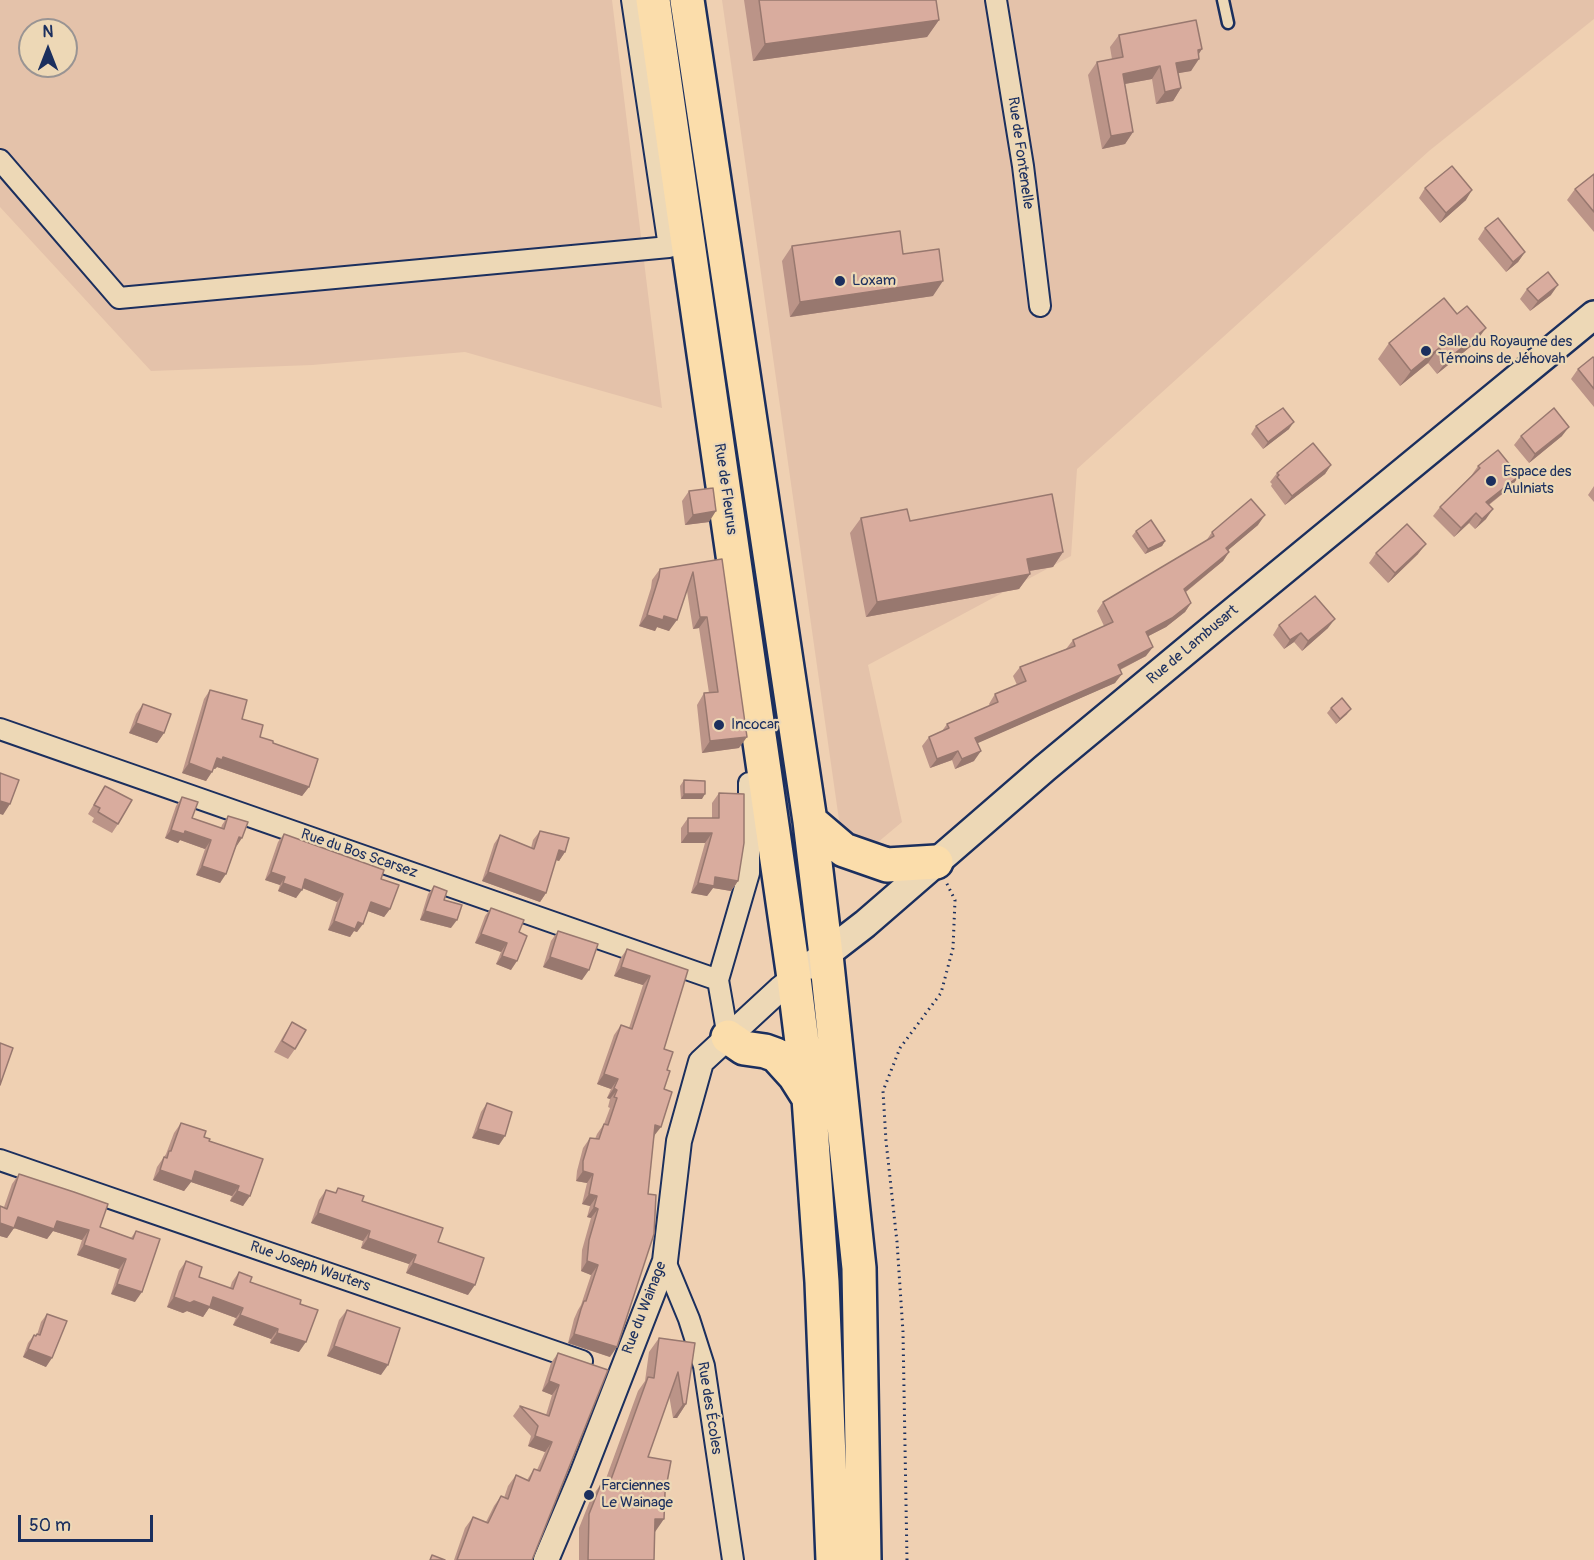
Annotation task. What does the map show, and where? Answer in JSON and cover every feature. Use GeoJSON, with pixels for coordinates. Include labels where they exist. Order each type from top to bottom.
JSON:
{"type":"FeatureCollection","features":[{"type":"Feature","properties":{"kind":"highway","name":"Rue de Fleurus"},"geometry":{"type":"LineString","coordinates":[[653,0],[794,978],[808,1098],[822,1282],[833,1560]]}},
{"type":"Feature","properties":{"kind":"highway"},"geometry":{"type":"LineString","coordinates":[[687,0],[810,821],[826,955],[859,1268],[864,1560]]}},
{"type":"Feature","properties":{"kind":"highway"},"geometry":{"type":"LineString","coordinates":[[669,247],[677,308],[691,355],[709,379]]}},
{"type":"Feature","properties":{"kind":"highway"},"geometry":{"type":"LineString","coordinates":[[810,821],[844,850],[887,865],[936,862]]}},
{"type":"Feature","properties":{"kind":"highway"},"geometry":{"type":"LineString","coordinates":[[728,1037],[744,1048],[765,1051],[776,1056],[795,1076],[808,1098]]}},
{"type":"Feature","properties":{"kind":"main road","name":"Rue de Lambusart"},"geometry":{"type":"LineString","coordinates":[[794,978],[865,924],[1204,636],[1594,315]]}},
{"type":"Feature","properties":{"kind":"street"},"geometry":{"type":"LineString","coordinates":[[0,160],[118,298],[669,247],[632,0]]}},
{"type":"Feature","properties":{"kind":"street","name":"Rue de Fontenelle"},"geometry":{"type":"LineString","coordinates":[[996,0],[1023,166],[1040,306]]}},
{"type":"Feature","properties":{"kind":"street","name":"Rue du Bos Scarsez"},"geometry":{"type":"LineString","coordinates":[[0,729],[718,980]]}},
{"type":"Feature","properties":{"kind":"street"},"geometry":{"type":"LineString","coordinates":[[728,1037],[718,980],[749,873],[749,783]]}},
{"type":"Feature","properties":{"kind":"street","name":"Rue du Wainage"},"geometry":{"type":"LineString","coordinates":[[546,1560],[581,1477],[665,1261],[679,1141],[701,1062],[794,978]]}},
{"type":"Feature","properties":{"kind":"street","name":"Rue Joseph Wauters"},"geometry":{"type":"LineString","coordinates":[[0,1160],[620,1374]]}},
{"type":"Feature","properties":{"kind":"street","name":"Rue des Écoles"},"geometry":{"type":"LineString","coordinates":[[665,1261],[689,1318],[704,1366],[733,1560]]}},
{"type":"Feature","properties":{"kind":"lane"},"geometry":{"type":"LineString","coordinates":[[1223,0],[1228,23]]}},
{"type":"Feature","properties":{"kind":"path"},"geometry":{"type":"LineString","coordinates":[[907,1560],[903,1332],[897,1242],[886,1141],[884,1091],[900,1048],[941,993],[953,948],[955,900],[936,862]]}},
{"type":"Feature","properties":{"kind":"shaded area"},"geometry":{"type":"Polygon","coordinates":[[[0,0],[612,0],[662,408],[465,352],[312,365],[151,371],[0,207],[0,0]]]}},
{"type":"Feature","properties":{"kind":"shaded area"},"geometry":{"type":"Polygon","coordinates":[[[722,0],[1594,0],[1594,19],[1429,151],[1077,469],[1071,556],[868,665],[902,822],[846,869],[722,0]]]}},
{"type":"Feature","properties":{"kind":"building"},"geometry":{"type":"Polygon","coordinates":[[[759,0],[936,0],[939,20],[765,44],[759,0]]]}},
{"type":"Feature","properties":{"kind":"building"},"geometry":{"type":"Polygon","coordinates":[[[1196,20],[1202,49],[1198,50],[1199,59],[1176,63],[1181,88],[1165,92],[1160,66],[1123,74],[1133,132],[1111,136],[1097,62],[1123,57],[1119,35],[1196,20]]]}},
{"type":"Feature","properties":{"kind":"building"},"geometry":{"type":"Polygon","coordinates":[[[1452,166],[1472,190],[1446,213],[1425,188],[1452,166]]]}},
{"type":"Feature","properties":{"kind":"building"},"geometry":{"type":"Polygon","coordinates":[[[1594,174],[1594,212],[1575,189],[1594,174]]]}},
{"type":"Feature","properties":{"kind":"building"},"geometry":{"type":"Polygon","coordinates":[[[1498,218],[1525,252],[1513,262],[1485,228],[1498,218]]]}},
{"type":"Feature","properties":{"kind":"building"},"geometry":{"type":"Polygon","coordinates":[[[900,231],[903,254],[939,249],[943,281],[800,302],[792,246],[900,231]]]}},
{"type":"Feature","properties":{"kind":"building"},"geometry":{"type":"Polygon","coordinates":[[[1548,272],[1558,285],[1538,301],[1527,289],[1548,272]]]}},
{"type":"Feature","properties":{"kind":"building","name":"Salle du Royaume des Témoins de Jéhovah"},"geometry":{"type":"Polygon","coordinates":[[[1444,298],[1457,314],[1467,306],[1486,328],[1448,359],[1439,348],[1411,371],[1389,343],[1444,298]]]}},
{"type":"Feature","properties":{"kind":"building"},"geometry":{"type":"Polygon","coordinates":[[[1594,358],[1594,389],[1578,369],[1594,358]]]}},
{"type":"Feature","properties":{"kind":"building"},"geometry":{"type":"Polygon","coordinates":[[[1283,408],[1294,422],[1268,442],[1256,426],[1283,408]]]}},
{"type":"Feature","properties":{"kind":"building"},"geometry":{"type":"Polygon","coordinates":[[[1554,408],[1569,427],[1535,454],[1521,436],[1554,408]]]}},
{"type":"Feature","properties":{"kind":"building"},"geometry":{"type":"Polygon","coordinates":[[[1313,443],[1331,465],[1292,496],[1277,477],[1279,475],[1277,473],[1313,443]]]}},
{"type":"Feature","properties":{"kind":"building"},"geometry":{"type":"Polygon","coordinates":[[[1498,450],[1519,476],[1486,502],[1493,509],[1482,519],[1476,513],[1461,528],[1440,507],[1480,468],[1478,466],[1498,450]]]}},
{"type":"Feature","properties":{"kind":"building"},"geometry":{"type":"Polygon","coordinates":[[[713,488],[716,511],[693,515],[689,491],[713,488]]]}},
{"type":"Feature","properties":{"kind":"building"},"geometry":{"type":"Polygon","coordinates":[[[1052,494],[1063,552],[1027,559],[1030,574],[877,602],[861,518],[907,509],[910,521],[1052,494]]]}},
{"type":"Feature","properties":{"kind":"building"},"geometry":{"type":"Polygon","coordinates":[[[1251,499],[1265,515],[1226,548],[1229,552],[1184,589],[1191,603],[1172,618],[1146,632],[1153,647],[1118,665],[1122,674],[975,738],[981,751],[962,759],[958,751],[937,759],[929,737],[949,728],[947,724],[998,702],[995,694],[1026,681],[1020,667],[1075,646],[1073,640],[1113,622],[1103,602],[1214,536],[1212,532],[1251,499]]]}},
{"type":"Feature","properties":{"kind":"building"},"geometry":{"type":"Polygon","coordinates":[[[1151,520],[1165,541],[1148,549],[1136,531],[1151,520]]]}},
{"type":"Feature","properties":{"kind":"building"},"geometry":{"type":"Polygon","coordinates":[[[1407,524],[1426,544],[1395,573],[1376,553],[1407,524]]]}},
{"type":"Feature","properties":{"kind":"building"},"geometry":{"type":"Polygon","coordinates":[[[722,559],[747,737],[710,741],[704,693],[718,692],[707,617],[700,617],[693,572],[677,620],[664,616],[663,620],[647,615],[660,569],[722,559]]]}},
{"type":"Feature","properties":{"kind":"building"},"geometry":{"type":"Polygon","coordinates":[[[1315,596],[1335,619],[1308,641],[1301,633],[1290,640],[1279,625],[1315,596]]]}},
{"type":"Feature","properties":{"kind":"building"},"geometry":{"type":"Polygon","coordinates":[[[210,690],[247,700],[242,719],[263,725],[260,737],[318,759],[309,787],[223,757],[222,760],[217,758],[212,772],[189,763],[210,690]]]}},
{"type":"Feature","properties":{"kind":"building"},"geometry":{"type":"Polygon","coordinates":[[[1342,698],[1351,709],[1340,719],[1331,708],[1342,698]]]}},
{"type":"Feature","properties":{"kind":"building"},"geometry":{"type":"Polygon","coordinates":[[[143,704],[171,714],[164,733],[136,723],[143,704]]]}},
{"type":"Feature","properties":{"kind":"building"},"geometry":{"type":"Polygon","coordinates":[[[0,773],[19,780],[10,804],[0,801],[0,773]]]}},
{"type":"Feature","properties":{"kind":"building"},"geometry":{"type":"Polygon","coordinates":[[[684,780],[705,781],[705,794],[684,794],[684,780]]]}},
{"type":"Feature","properties":{"kind":"building"},"geometry":{"type":"Polygon","coordinates":[[[105,786],[132,800],[118,824],[98,812],[100,808],[94,805],[105,786]]]}},
{"type":"Feature","properties":{"kind":"building"},"geometry":{"type":"Polygon","coordinates":[[[719,793],[744,794],[744,843],[738,881],[715,877],[714,886],[698,883],[712,833],[688,833],[688,818],[719,818],[719,793]]]}},
{"type":"Feature","properties":{"kind":"building"},"geometry":{"type":"Polygon","coordinates":[[[182,797],[198,802],[192,818],[224,829],[228,816],[248,822],[242,838],[239,837],[226,874],[202,866],[211,840],[185,831],[184,834],[171,830],[182,797]]]}},
{"type":"Feature","properties":{"kind":"building"},"geometry":{"type":"Polygon","coordinates":[[[540,831],[569,838],[565,852],[559,850],[546,893],[488,872],[500,835],[534,849],[540,831]]]}},
{"type":"Feature","properties":{"kind":"building"},"geometry":{"type":"Polygon","coordinates":[[[284,834],[384,870],[381,879],[399,885],[390,909],[371,902],[363,924],[358,922],[355,929],[334,921],[343,894],[305,879],[302,890],[283,883],[285,877],[271,872],[284,834]]]}},
{"type":"Feature","properties":{"kind":"building"},"geometry":{"type":"Polygon","coordinates":[[[434,886],[447,891],[444,900],[462,905],[457,920],[425,911],[434,886]]]}},
{"type":"Feature","properties":{"kind":"building"},"geometry":{"type":"Polygon","coordinates":[[[491,908],[524,920],[519,932],[527,936],[517,961],[502,956],[507,943],[481,934],[491,908]]]}},
{"type":"Feature","properties":{"kind":"building"},"geometry":{"type":"Polygon","coordinates":[[[558,931],[598,944],[589,970],[550,957],[558,931]]]}},
{"type":"Feature","properties":{"kind":"building"},"geometry":{"type":"Polygon","coordinates":[[[627,949],[688,970],[664,1049],[673,1052],[664,1089],[672,1092],[661,1127],[655,1125],[648,1194],[656,1195],[654,1234],[617,1347],[574,1334],[598,1265],[587,1261],[589,1240],[598,1209],[594,1207],[597,1196],[589,1194],[593,1174],[583,1171],[583,1161],[590,1138],[599,1139],[604,1124],[608,1125],[617,1098],[614,1097],[617,1090],[614,1088],[618,1079],[604,1074],[621,1025],[632,1029],[650,976],[621,967],[627,949]]]}},
{"type":"Feature","properties":{"kind":"building"},"geometry":{"type":"Polygon","coordinates":[[[292,1022],[306,1030],[295,1049],[282,1041],[292,1022]]]}},
{"type":"Feature","properties":{"kind":"building"},"geometry":{"type":"Polygon","coordinates":[[[0,1043],[13,1048],[0,1085],[0,1043]]]}},
{"type":"Feature","properties":{"kind":"building"},"geometry":{"type":"Polygon","coordinates":[[[487,1103],[512,1112],[505,1136],[478,1129],[487,1103]]]}},
{"type":"Feature","properties":{"kind":"building"},"geometry":{"type":"Polygon","coordinates":[[[181,1123],[206,1131],[204,1137],[210,1139],[209,1141],[263,1159],[250,1196],[237,1191],[239,1186],[195,1171],[192,1181],[160,1170],[164,1157],[167,1158],[171,1151],[181,1123]]]}},
{"type":"Feature","properties":{"kind":"building"},"geometry":{"type":"Polygon","coordinates":[[[19,1174],[108,1204],[100,1227],[133,1239],[136,1231],[160,1239],[142,1292],[117,1284],[126,1259],[84,1245],[89,1230],[57,1221],[54,1229],[18,1217],[14,1228],[0,1223],[0,1206],[7,1209],[19,1174]]]}},
{"type":"Feature","properties":{"kind":"building"},"geometry":{"type":"Polygon","coordinates":[[[338,1188],[364,1196],[362,1201],[443,1228],[438,1242],[484,1258],[475,1285],[413,1263],[416,1255],[368,1238],[370,1231],[318,1213],[326,1190],[336,1193],[338,1188]]]}},
{"type":"Feature","properties":{"kind":"building"},"geometry":{"type":"Polygon","coordinates":[[[186,1261],[202,1267],[199,1277],[233,1289],[239,1272],[252,1277],[250,1282],[301,1300],[300,1304],[318,1310],[306,1342],[277,1333],[278,1329],[240,1315],[243,1308],[213,1297],[210,1307],[174,1297],[186,1261]]]}},
{"type":"Feature","properties":{"kind":"building"},"geometry":{"type":"Polygon","coordinates":[[[347,1310],[400,1328],[388,1365],[334,1346],[347,1310]]]}},
{"type":"Feature","properties":{"kind":"building"},"geometry":{"type":"Polygon","coordinates":[[[47,1314],[67,1321],[52,1358],[28,1349],[34,1335],[40,1335],[47,1314]]]}},
{"type":"Feature","properties":{"kind":"building"},"geometry":{"type":"Polygon","coordinates":[[[659,1338],[695,1343],[686,1404],[683,1404],[678,1372],[648,1457],[671,1461],[665,1493],[664,1519],[655,1519],[654,1560],[588,1560],[589,1514],[601,1484],[609,1485],[648,1377],[654,1378],[659,1338]]]}},
{"type":"Feature","properties":{"kind":"building"},"geometry":{"type":"Polygon","coordinates":[[[558,1353],[608,1370],[532,1560],[457,1560],[473,1517],[488,1523],[501,1496],[508,1499],[516,1475],[529,1481],[534,1469],[540,1471],[552,1442],[535,1436],[538,1426],[520,1406],[549,1416],[559,1385],[549,1381],[558,1353]]]}},
{"type":"Feature","properties":{"kind":"building"},"geometry":{"type":"Polygon","coordinates":[[[432,1555],[445,1560],[430,1560],[432,1555]]]}},
{"type":"Feature","properties":{"kind":"place","name":"Loxam"},"geometry":{"type":"Point","coordinates":[840,281]}},
{"type":"Feature","properties":{"kind":"place","name":"Salle du Royaume des Témoins de Jéhovah"},"geometry":{"type":"Point","coordinates":[1426,351]}},
{"type":"Feature","properties":{"kind":"place","name":"Espace des Aulniats"},"geometry":{"type":"Point","coordinates":[1491,481]}},
{"type":"Feature","properties":{"kind":"place","name":"Incocar"},"geometry":{"type":"Point","coordinates":[719,725]}},
{"type":"Feature","properties":{"kind":"place","name":"Farciennes Le Wainage"},"geometry":{"type":"Point","coordinates":[589,1495]}}]}
